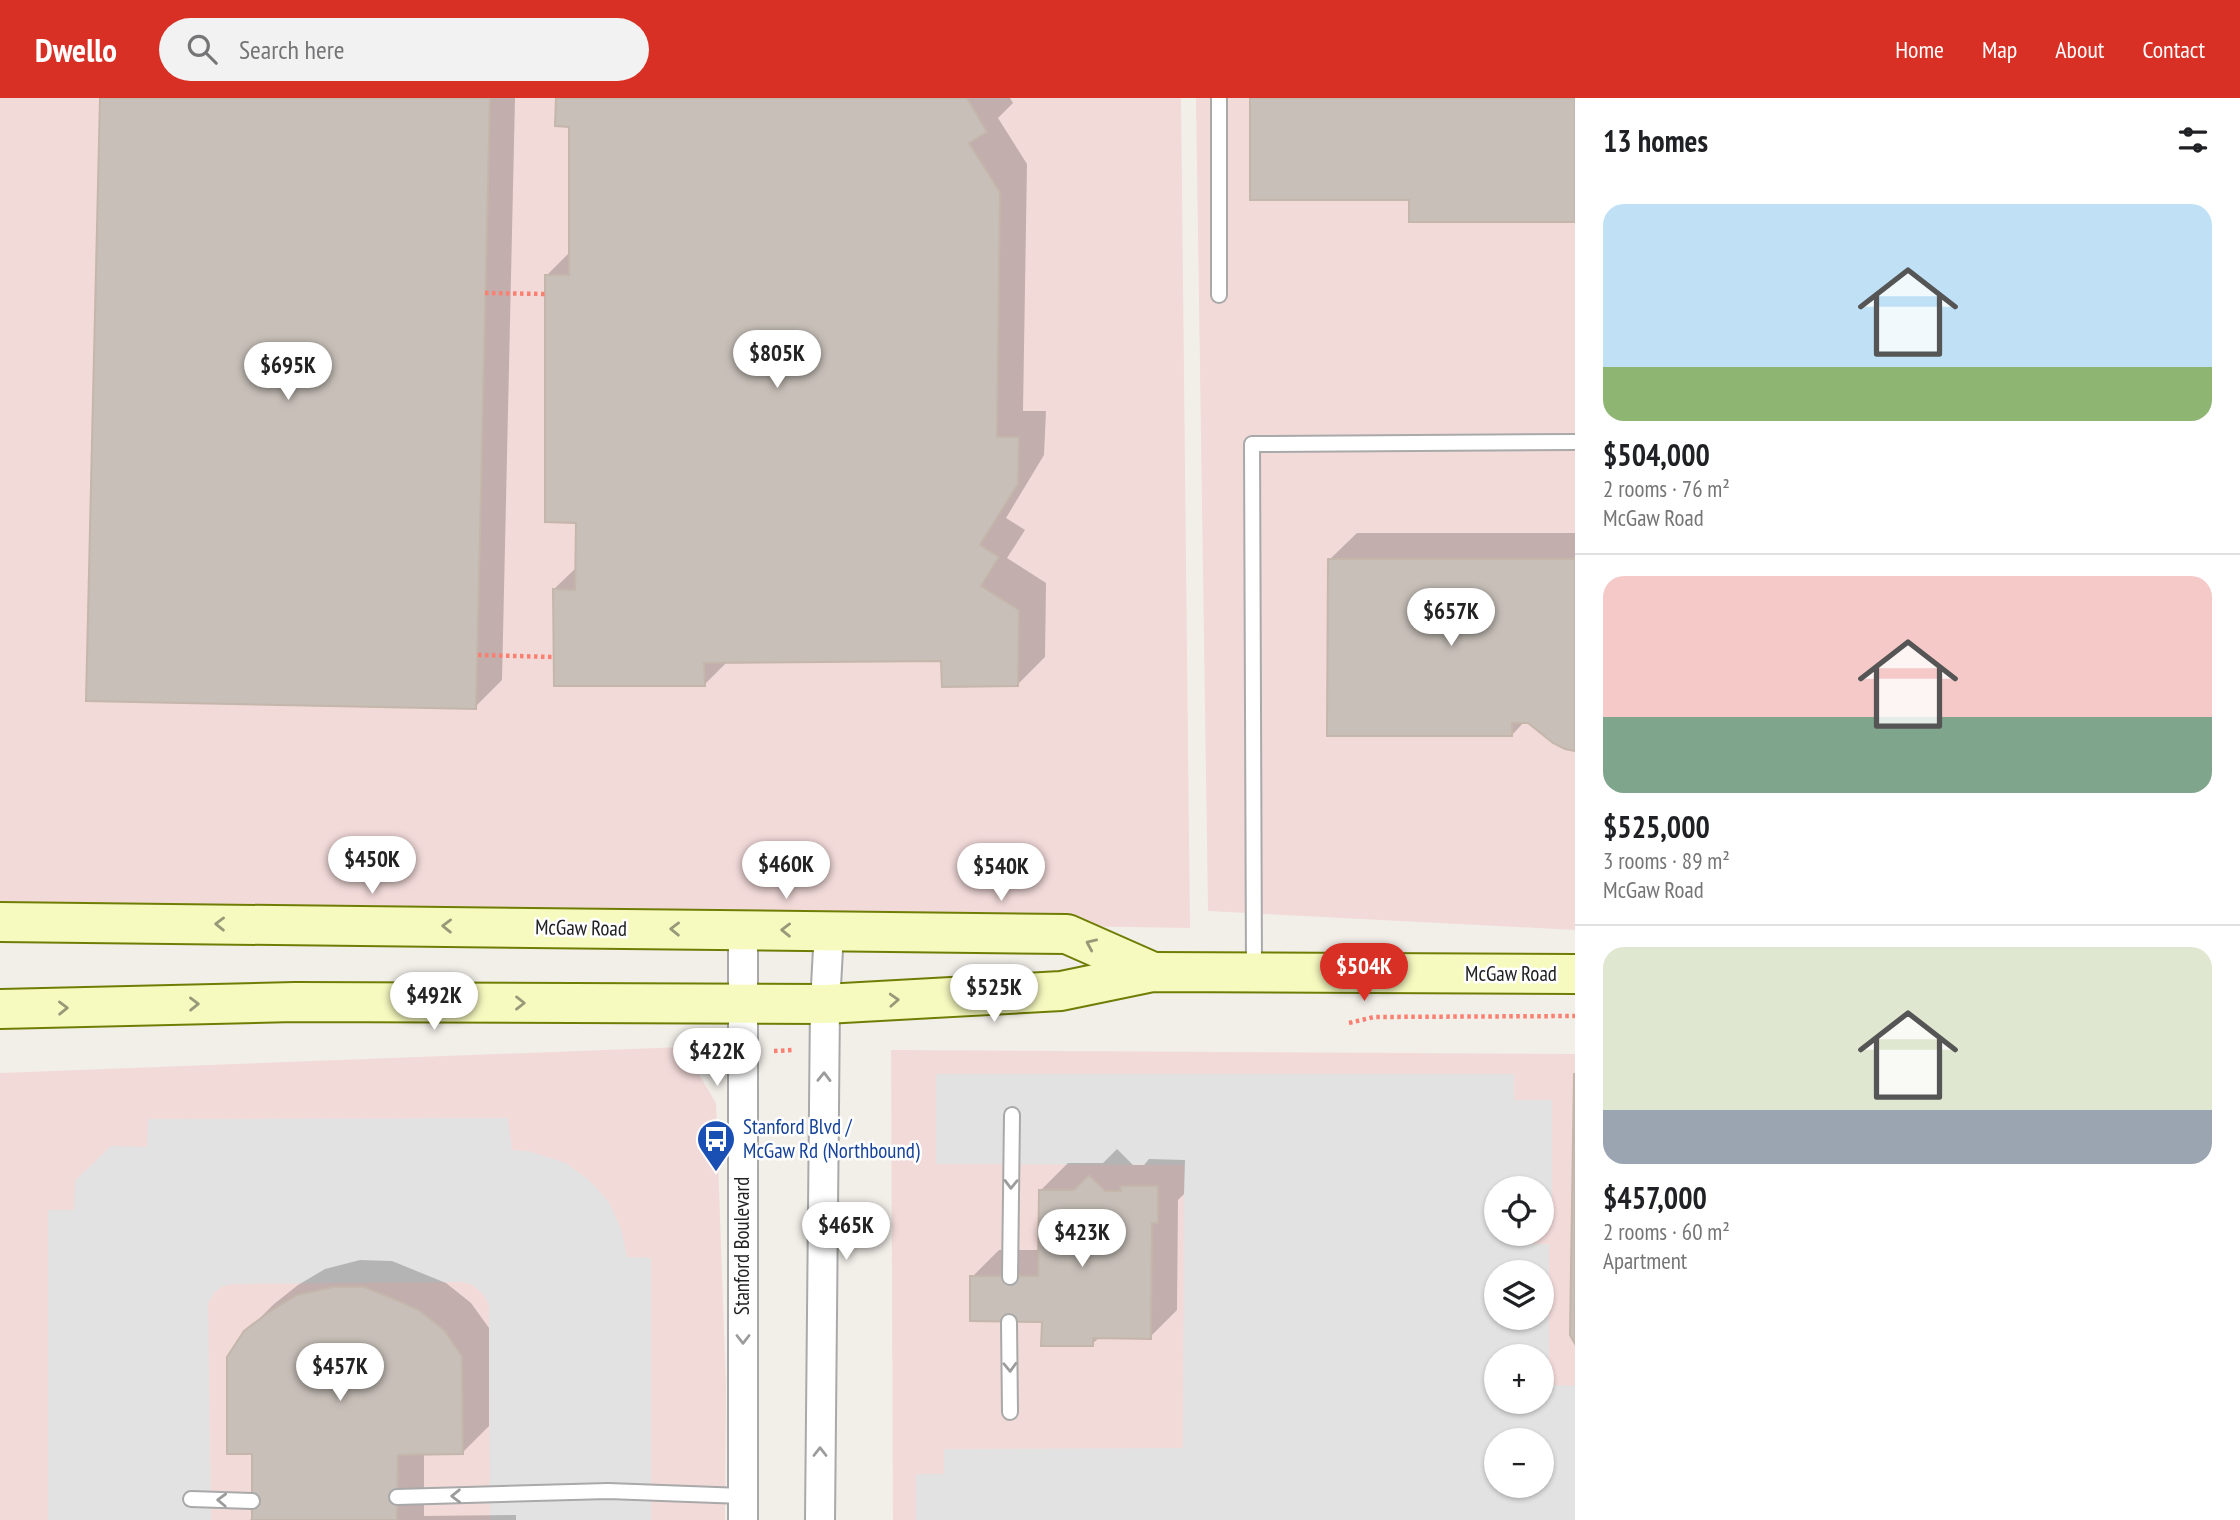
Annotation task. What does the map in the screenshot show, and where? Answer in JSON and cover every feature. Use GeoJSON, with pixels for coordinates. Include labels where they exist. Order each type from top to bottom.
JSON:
{"type":"FeatureCollection","features":[{"type":"Feature","properties":{"kind":"street","name":"McGaw Road"},"geometry":{"type":"LineString","coordinates":[[0,922],[1067,934],[1153,972]]}},
{"type":"Feature","properties":{"kind":"street","name":"Stanford Boulevard"},"geometry":{"type":"LineString","coordinates":[[743,930],[743,1508]]}},
{"type":"Feature","properties":{"kind":"street"},"geometry":{"type":"LineString","coordinates":[[820,1520],[825,1004],[829,931]]}},
{"type":"Feature","properties":{"kind":"street","name":"McGaw Road"},"geometry":{"type":"LineString","coordinates":[[0,1009],[295,1002],[825,1004],[1061,991],[1153,972],[1575,974]]}},
{"type":"Feature","properties":{"kind":"lane"},"geometry":{"type":"LineString","coordinates":[[1219,295],[1220,98]]}},
{"type":"Feature","properties":{"kind":"lane"},"geometry":{"type":"LineString","coordinates":[[1254,973],[1252,444],[1575,442]]}},
{"type":"Feature","properties":{"kind":"lane"},"geometry":{"type":"LineString","coordinates":[[1010,1277],[1012,1115]]}},
{"type":"Feature","properties":{"kind":"lane"},"geometry":{"type":"LineString","coordinates":[[1009,1322],[1010,1412]]}},
{"type":"Feature","properties":{"kind":"lane"},"geometry":{"type":"LineString","coordinates":[[397,1497],[608,1491],[743,1508]]}},
{"type":"Feature","properties":{"kind":"lane"},"geometry":{"type":"LineString","coordinates":[[191,1499],[252,1501]]}},
{"type":"Feature","properties":{"kind":"path"},"geometry":{"type":"LineString","coordinates":[[485,293],[545,294]]}},
{"type":"Feature","properties":{"kind":"path"},"geometry":{"type":"LineString","coordinates":[[478,655],[553,657]]}},
{"type":"Feature","properties":{"kind":"path"},"geometry":{"type":"LineString","coordinates":[[1349,1023],[1374,1017],[1575,1016]]}},
{"type":"Feature","properties":{"kind":"path"},"geometry":{"type":"LineString","coordinates":[[769,1051],[798,1050]]}},
{"type":"Feature","properties":{"kind":"shaded area"},"geometry":{"type":"Polygon","coordinates":[[[0,98],[1181,98],[1190,928],[0,909],[0,98]]]}},
{"type":"Feature","properties":{"kind":"shaded area"},"geometry":{"type":"Polygon","coordinates":[[[1196,98],[1575,98],[1575,930],[1208,911],[1196,98]]]}},
{"type":"Feature","properties":{"kind":"shaded area"},"geometry":{"type":"Polygon","coordinates":[[[683,1047],[716,1103],[726,1386],[725,1520],[0,1520],[0,1073],[683,1047]]]}},
{"type":"Feature","properties":{"kind":"shaded area"},"geometry":{"type":"Polygon","coordinates":[[[891,1050],[1575,1054],[1575,1520],[893,1520],[891,1050]]]}},
{"type":"Feature","properties":{"kind":"shaded area"},"geometry":{"type":"Polygon","coordinates":[[[936,1074],[1514,1074],[1514,1100],[1552,1100],[1552,1176],[1484,1176],[1484,1246],[1549,1246],[1549,1260],[1484,1260],[1484,1330],[1549,1330],[1549,1344],[1484,1344],[1484,1414],[1554,1414],[1554,1385],[1575,1386],[1575,1520],[916,1520],[916,1474],[944,1474],[944,1449],[1183,1448],[1184,1165],[936,1164],[936,1074]]]}},
{"type":"Feature","properties":{"kind":"shaded area"},"geometry":{"type":"Polygon","coordinates":[[[508,1118],[512,1150],[528,1151],[566,1163],[590,1181],[608,1201],[621,1228],[627,1257],[651,1258],[651,1520],[490,1520],[489,1305],[483,1294],[473,1285],[462,1282],[233,1284],[221,1287],[208,1303],[211,1520],[48,1520],[48,1210],[74,1210],[75,1181],[111,1146],[147,1147],[148,1119],[508,1118]]]}},
{"type":"Feature","properties":{"kind":"building"},"geometry":{"type":"Polygon","coordinates":[[[100,98],[490,98],[476,709],[86,701],[100,98]]]}},
{"type":"Feature","properties":{"kind":"building"},"geometry":{"type":"Polygon","coordinates":[[[556,98],[967,98],[987,132],[969,143],[1000,192],[997,437],[1019,437],[1018,484],[980,545],[999,557],[981,586],[1019,610],[1018,686],[942,687],[941,661],[704,663],[705,686],[554,686],[553,589],[575,590],[576,523],[545,522],[545,275],[569,275],[569,127],[555,126],[556,98]]]}},
{"type":"Feature","properties":{"kind":"building"},"geometry":{"type":"Polygon","coordinates":[[[1250,98],[1575,98],[1575,222],[1409,222],[1409,200],[1250,200],[1250,98]]]}},
{"type":"Feature","properties":{"kind":"building"},"geometry":{"type":"Polygon","coordinates":[[[1328,559],[1575,559],[1575,751],[1553,743],[1528,723],[1512,723],[1512,736],[1327,736],[1328,559]]]}},
{"type":"Feature","properties":{"kind":"building"},"geometry":{"type":"Polygon","coordinates":[[[1575,1074],[1575,1344],[1570,1335],[1575,1074]]]}},
{"type":"Feature","properties":{"kind":"building"},"geometry":{"type":"Polygon","coordinates":[[[1089,1175],[1105,1191],[1121,1191],[1120,1186],[1158,1186],[1158,1223],[1152,1223],[1151,1339],[1093,1338],[1093,1346],[1041,1346],[1042,1322],[970,1321],[970,1276],[1038,1276],[1039,1190],[1074,1190],[1089,1175]]]}},
{"type":"Feature","properties":{"kind":"building"},"geometry":{"type":"Polygon","coordinates":[[[332,1287],[364,1287],[419,1310],[444,1330],[462,1356],[463,1454],[398,1455],[397,1520],[252,1520],[252,1454],[227,1454],[227,1357],[244,1331],[269,1312],[297,1295],[332,1287]]]}},
{"type":"Feature","properties":{"kind":"place","name":"Stanford Blvd / McGaw Rd (Northbound)"},"geometry":{"type":"Point","coordinates":[716,1173]}}]}
